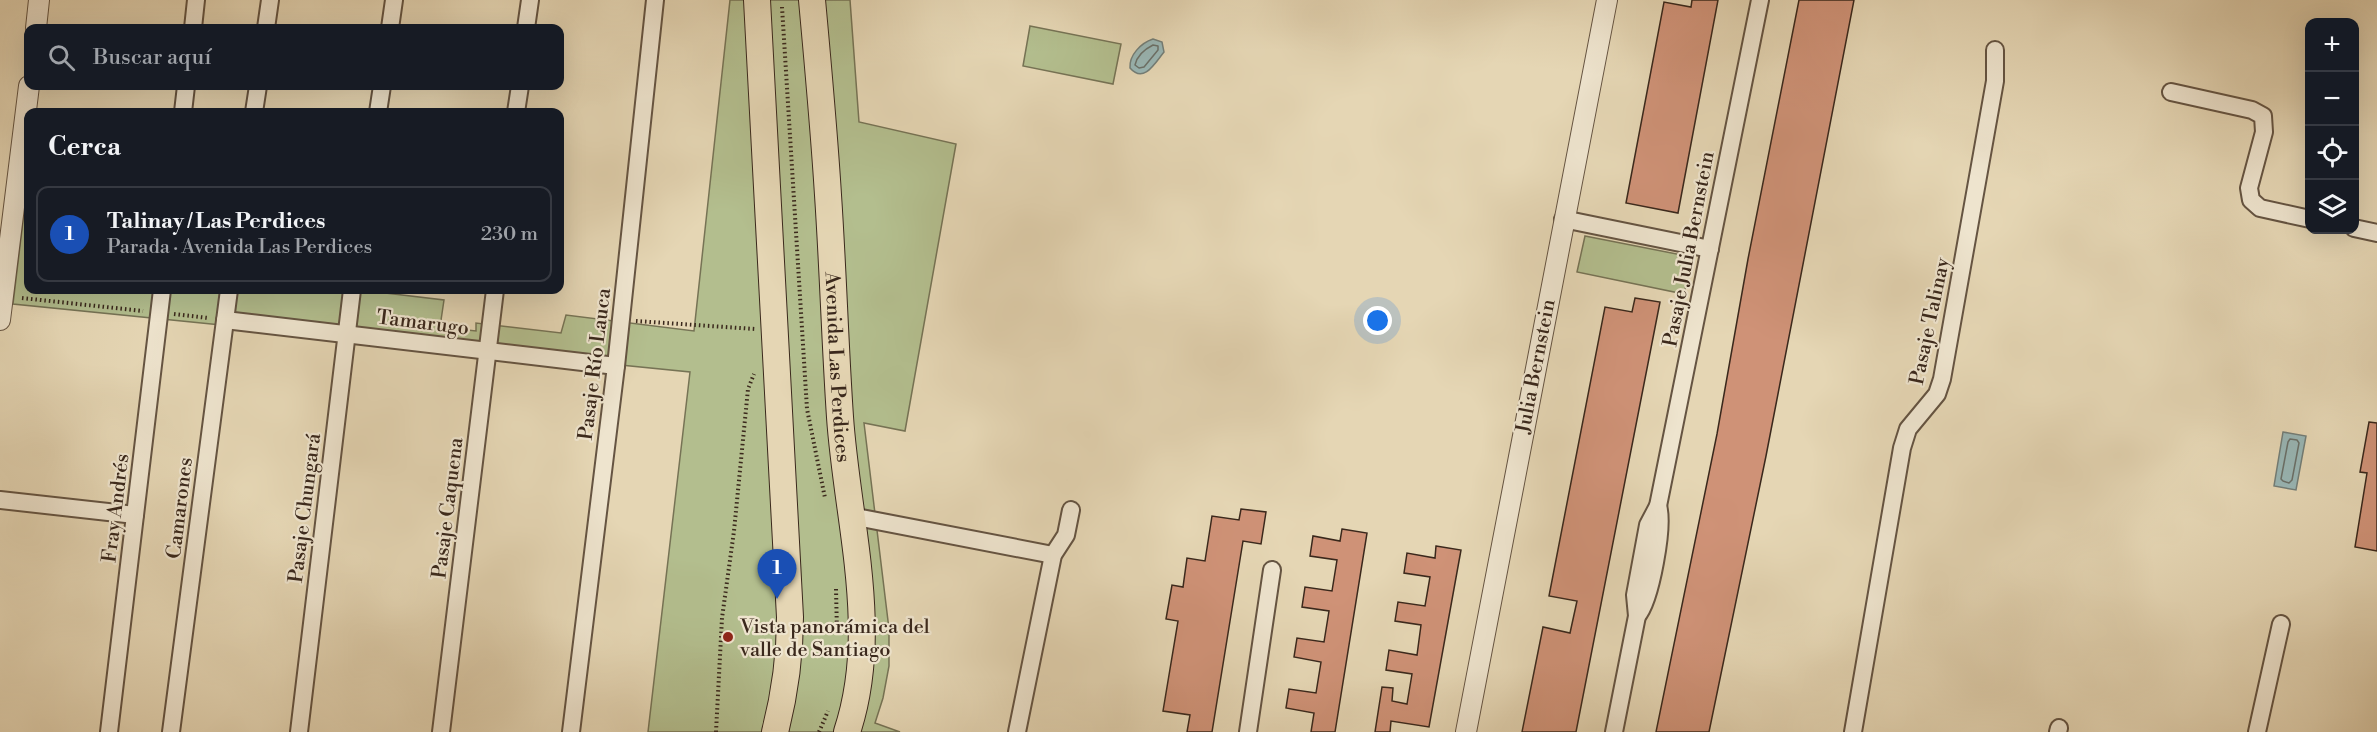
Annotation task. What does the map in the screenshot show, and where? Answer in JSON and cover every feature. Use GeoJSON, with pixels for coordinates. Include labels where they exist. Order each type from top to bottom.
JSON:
{"type":"FeatureCollection","features":[{"type":"Feature","properties":{"kind":"main road"},"geometry":{"type":"LineString","coordinates":[[757,0],[774,340],[789,565],[790,655],[784,697],[775,732]]}},
{"type":"Feature","properties":{"kind":"main road","name":"Avenida Las Perdices"},"geometry":{"type":"LineString","coordinates":[[812,0],[827,185],[840,419],[862,612],[859,686],[847,732]]}},
{"type":"Feature","properties":{"kind":"street"},"geometry":{"type":"LineString","coordinates":[[36,24],[39,0]]}},
{"type":"Feature","properties":{"kind":"street"},"geometry":{"type":"LineString","coordinates":[[193,24],[196,0]]}},
{"type":"Feature","properties":{"kind":"street"},"geometry":{"type":"LineString","coordinates":[[267,24],[270,0]]}},
{"type":"Feature","properties":{"kind":"street"},"geometry":{"type":"LineString","coordinates":[[391,24],[394,0]]}},
{"type":"Feature","properties":{"kind":"street"},"geometry":{"type":"LineString","coordinates":[[527,24],[530,0]]}},
{"type":"Feature","properties":{"kind":"street","name":"Pasaje Río Lauca"},"geometry":{"type":"LineString","coordinates":[[571,732],[616,366],[655,0]]}},
{"type":"Feature","properties":{"kind":"street","name":"Julia Bernstein"},"geometry":{"type":"LineString","coordinates":[[1466,732],[1607,0]]}},
{"type":"Feature","properties":{"kind":"street","name":"Pasaje Julia Bernstein"},"geometry":{"type":"LineString","coordinates":[[1614,732],[1637,616],[1648,596],[1660,526],[1658,506],[1760,0]]}},
{"type":"Feature","properties":{"kind":"street","name":"Pasaje Talinay"},"geometry":{"type":"LineString","coordinates":[[1853,732],[1902,448],[1912,422],[1937,394],[1942,379],[1995,81],[1995,50]]}},
{"type":"Feature","properties":{"kind":"street"},"geometry":{"type":"LineString","coordinates":[[28,108],[29,90]]}},
{"type":"Feature","properties":{"kind":"street"},"geometry":{"type":"LineString","coordinates":[[183,108],[186,90]]}},
{"type":"Feature","properties":{"kind":"street"},"geometry":{"type":"LineString","coordinates":[[255,108],[257,90]]}},
{"type":"Feature","properties":{"kind":"street"},"geometry":{"type":"LineString","coordinates":[[379,108],[381,90]]}},
{"type":"Feature","properties":{"kind":"street"},"geometry":{"type":"LineString","coordinates":[[517,108],[519,90]]}},
{"type":"Feature","properties":{"kind":"street"},"geometry":{"type":"LineString","coordinates":[[2171,92],[2252,110],[2263,116],[2264,132],[2249,188],[2251,200],[2260,208],[2305,218]]}},
{"type":"Feature","properties":{"kind":"street"},"geometry":{"type":"LineString","coordinates":[[0,320],[5,240],[22,193],[24,162]]}},
{"type":"Feature","properties":{"kind":"street"},"geometry":{"type":"LineString","coordinates":[[1563,219],[1710,249]]}},
{"type":"Feature","properties":{"kind":"street"},"geometry":{"type":"LineString","coordinates":[[2359,229],[2377,233]]}},
{"type":"Feature","properties":{"kind":"street","name":"Fray Andrés"},"geometry":{"type":"LineString","coordinates":[[109,732],[161,294]]}},
{"type":"Feature","properties":{"kind":"street","name":"Camarones"},"geometry":{"type":"LineString","coordinates":[[171,732],[228,294]]}},
{"type":"Feature","properties":{"kind":"street","name":"Pasaje Chungará"},"geometry":{"type":"LineString","coordinates":[[299,732],[351,294]]}},
{"type":"Feature","properties":{"kind":"street","name":"Pasaje Caquena"},"geometry":{"type":"LineString","coordinates":[[441,732],[494,294]]}},
{"type":"Feature","properties":{"kind":"street","name":"Tamarugo"},"geometry":{"type":"LineString","coordinates":[[225,320],[616,366]]}},
{"type":"Feature","properties":{"kind":"street"},"geometry":{"type":"LineString","coordinates":[[0,500],[135,515]]}},
{"type":"Feature","properties":{"kind":"street"},"geometry":{"type":"LineString","coordinates":[[1017,732],[1053,555],[1066,536],[1071,510]]}},
{"type":"Feature","properties":{"kind":"street"},"geometry":{"type":"LineString","coordinates":[[851,516],[1053,555]]}},
{"type":"Feature","properties":{"kind":"street"},"geometry":{"type":"LineString","coordinates":[[1248,732],[1272,570]]}},
{"type":"Feature","properties":{"kind":"street"},"geometry":{"type":"LineString","coordinates":[[2257,732],[2281,624]]}},
{"type":"Feature","properties":{"kind":"path"},"geometry":{"type":"LineString","coordinates":[[781,0],[807,409],[826,502]]}},
{"type":"Feature","properties":{"kind":"path"},"geometry":{"type":"LineString","coordinates":[[3,296],[225,320]]}},
{"type":"Feature","properties":{"kind":"path"},"geometry":{"type":"LineString","coordinates":[[621,319],[774,340],[750,380],[748,389],[734,531],[722,618],[716,732]]}},
{"type":"Feature","properties":{"kind":"path"},"geometry":{"type":"LineString","coordinates":[[836,588],[837,639]]}},
{"type":"Feature","properties":{"kind":"path"},"geometry":{"type":"LineString","coordinates":[[819,732],[832,702]]}},
{"type":"Feature","properties":{"kind":"green space"},"geometry":{"type":"Polygon","coordinates":[[[730,0],[850,0],[859,122],[956,144],[905,431],[864,423],[889,629],[889,666],[883,698],[875,723],[900,732],[648,732],[690,372],[13,304],[24,212],[24,294],[394,294],[444,300],[440,327],[476,331],[476,323],[561,333],[566,315],[694,331],[730,0]]]}},
{"type":"Feature","properties":{"kind":"green space"},"geometry":{"type":"Polygon","coordinates":[[[1030,26],[1121,44],[1113,84],[1023,66],[1030,26]]]}},
{"type":"Feature","properties":{"kind":"green space"},"geometry":{"type":"Polygon","coordinates":[[[1585,236],[1692,257],[1684,294],[1577,272],[1585,236]]]}},
{"type":"Feature","properties":{"kind":"water"},"geometry":{"type":"Polygon","coordinates":[[[1153,39],[1162,42],[1164,52],[1145,73],[1135,72],[1130,68],[1131,59],[1144,43],[1153,39]]]}},
{"type":"Feature","properties":{"kind":"water"},"geometry":{"type":"Polygon","coordinates":[[[2283,432],[2306,436],[2296,490],[2274,486],[2283,432]]]}},
{"type":"Feature","properties":{"kind":"building"},"geometry":{"type":"Polygon","coordinates":[[[1692,0],[1718,0],[1678,213],[1626,203],[1664,2],[1691,7],[1692,0]]]}},
{"type":"Feature","properties":{"kind":"building"},"geometry":{"type":"Polygon","coordinates":[[[1799,0],[1854,0],[1766,456],[1709,732],[1656,732],[1717,434],[1748,259],[1799,0]]]}},
{"type":"Feature","properties":{"kind":"building"},"geometry":{"type":"Polygon","coordinates":[[[1635,298],[1660,302],[1576,732],[1522,732],[1543,627],[1570,633],[1577,601],[1549,596],[1605,307],[1632,312],[1635,298]]]}},
{"type":"Feature","properties":{"kind":"building"},"geometry":{"type":"Polygon","coordinates":[[[2369,422],[2377,423],[2377,551],[2355,547],[2367,473],[2360,472],[2369,422]]]}},
{"type":"Feature","properties":{"kind":"building"},"geometry":{"type":"Polygon","coordinates":[[[1241,509],[1266,512],[1261,544],[1243,541],[1212,732],[1187,732],[1190,715],[1163,711],[1178,621],[1166,619],[1172,585],[1183,587],[1187,558],[1205,561],[1212,516],[1239,520],[1241,509]]]}},
{"type":"Feature","properties":{"kind":"building"},"geometry":{"type":"Polygon","coordinates":[[[1342,529],[1367,533],[1335,732],[1311,732],[1314,713],[1286,708],[1289,689],[1316,693],[1321,662],[1294,657],[1297,638],[1324,642],[1329,611],[1302,607],[1305,587],[1332,591],[1337,560],[1310,556],[1313,536],[1340,541],[1342,529]]]}},
{"type":"Feature","properties":{"kind":"building"},"geometry":{"type":"Polygon","coordinates":[[[1436,546],[1461,550],[1429,727],[1391,721],[1390,732],[1375,732],[1382,687],[1393,688],[1392,701],[1407,704],[1412,674],[1386,670],[1389,650],[1417,655],[1421,625],[1395,621],[1398,602],[1425,606],[1430,577],[1404,573],[1407,553],[1435,558],[1436,546]]]}},
{"type":"Feature","properties":{"kind":"place","name":"Talinay / Las Perdices"},"geometry":{"type":"Point","coordinates":[777,599]}},
{"type":"Feature","properties":{"kind":"place","name":"Vista panorámica del valle de Santiago"},"geometry":{"type":"Point","coordinates":[728,637]}}]}
